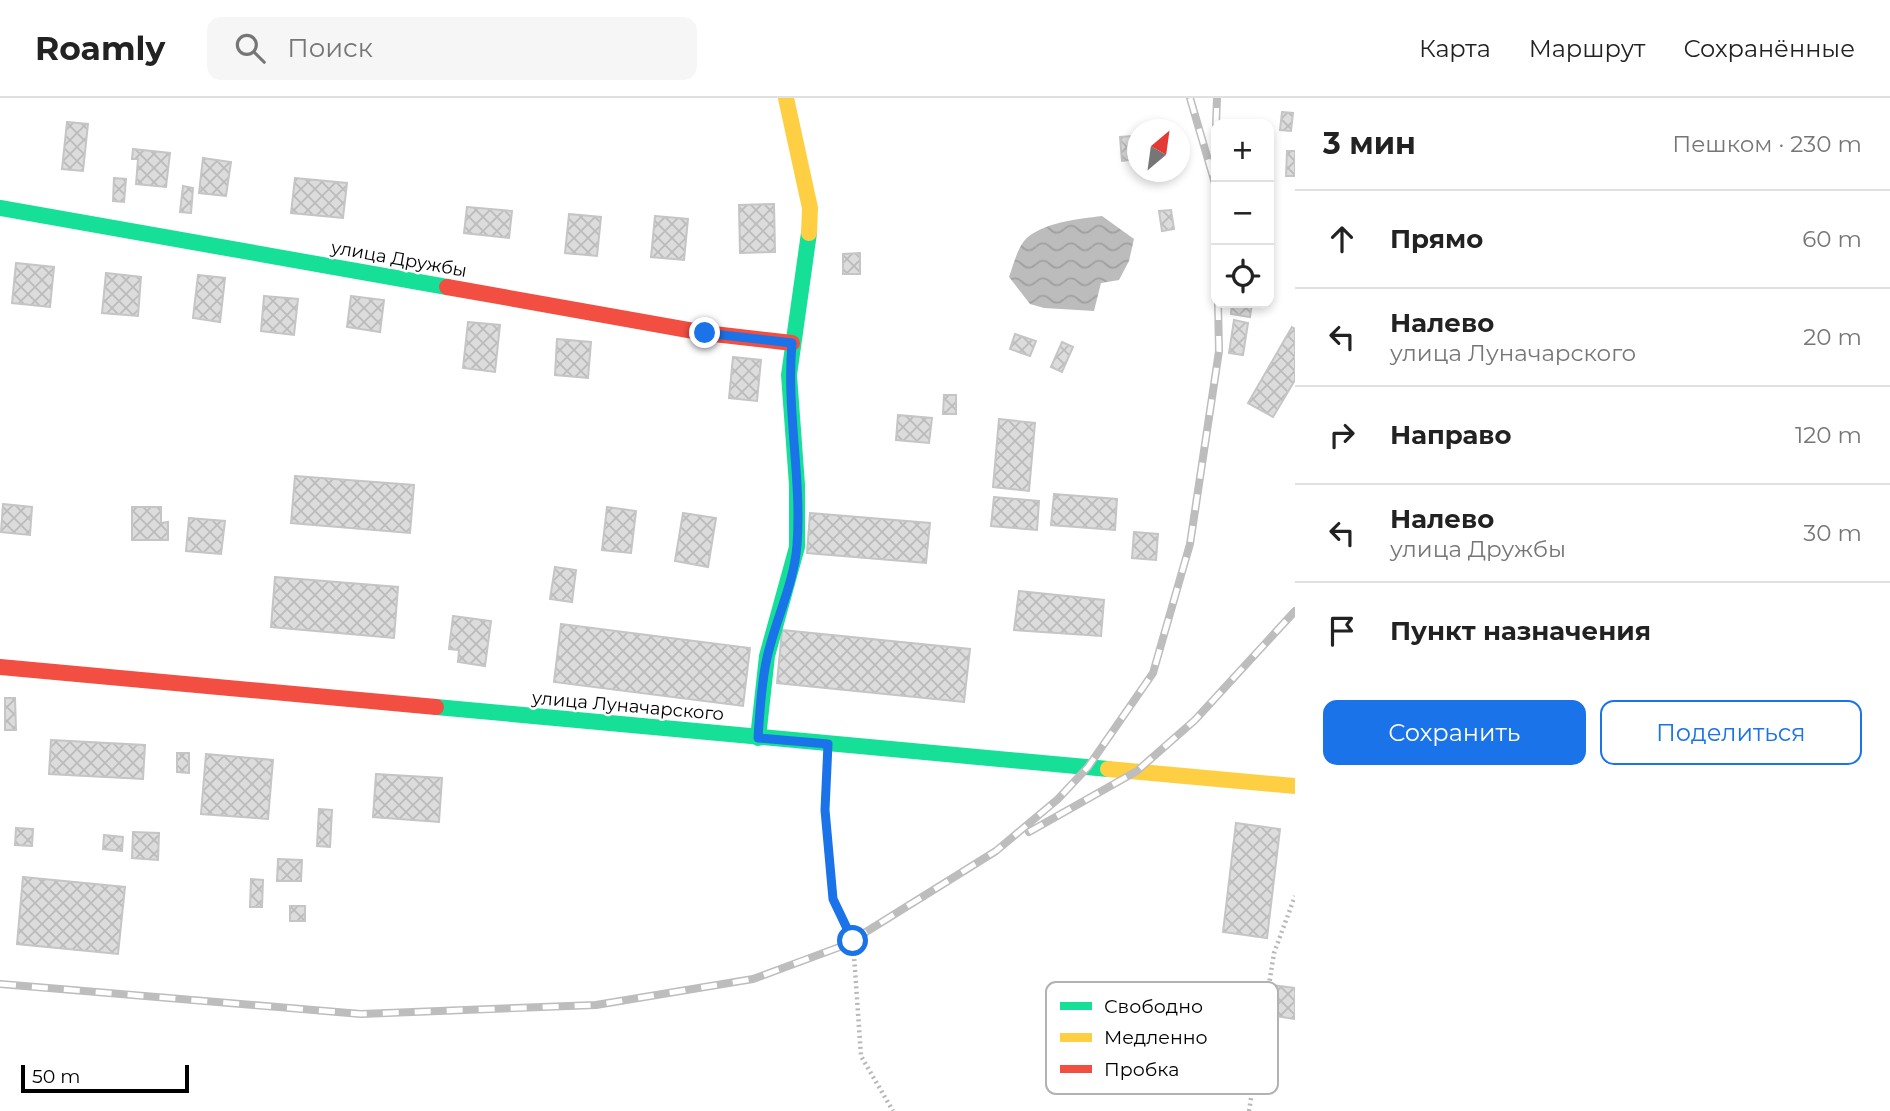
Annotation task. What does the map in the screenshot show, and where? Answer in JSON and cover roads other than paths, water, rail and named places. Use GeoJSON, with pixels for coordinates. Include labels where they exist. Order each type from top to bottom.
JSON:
{"type":"FeatureCollection","features":[{"type":"Feature","properties":{"kind":"street"},"geometry":{"type":"LineString","coordinates":[[758,738],[767,656],[782,613],[797,547],[797,485],[789,375],[809,242],[810,208],[786,98]]}},
{"type":"Feature","properties":{"kind":"street","name":"улица Дружбы"},"geometry":{"type":"LineString","coordinates":[[0,208],[705,333],[792,343]]}},
{"type":"Feature","properties":{"kind":"street","name":"улица Луначарского"},"geometry":{"type":"LineString","coordinates":[[0,667],[1295,786]]}},
{"type":"Feature","properties":{"kind":"water"},"geometry":{"type":"Polygon","coordinates":[[[1102,216],[1134,239],[1129,261],[1119,280],[1101,283],[1094,311],[1044,308],[1030,304],[1009,277],[1024,241],[1050,226],[1102,216]]]}},
{"type":"Feature","properties":{"kind":"railway"},"geometry":{"type":"LineString","coordinates":[[1190,98],[1215,182]]}},
{"type":"Feature","properties":{"kind":"railway"},"geometry":{"type":"LineString","coordinates":[[1216,119],[1217,98]]}},
{"type":"Feature","properties":{"kind":"railway"},"geometry":{"type":"LineString","coordinates":[[0,984],[361,1014],[596,1005],[753,979],[845,945],[996,851],[1058,799],[1088,767],[1153,673],[1190,544],[1219,351],[1218,308]]}},
{"type":"Feature","properties":{"kind":"railway"},"geometry":{"type":"LineString","coordinates":[[1029,832],[1137,771],[1195,720],[1295,611]]}}]}
